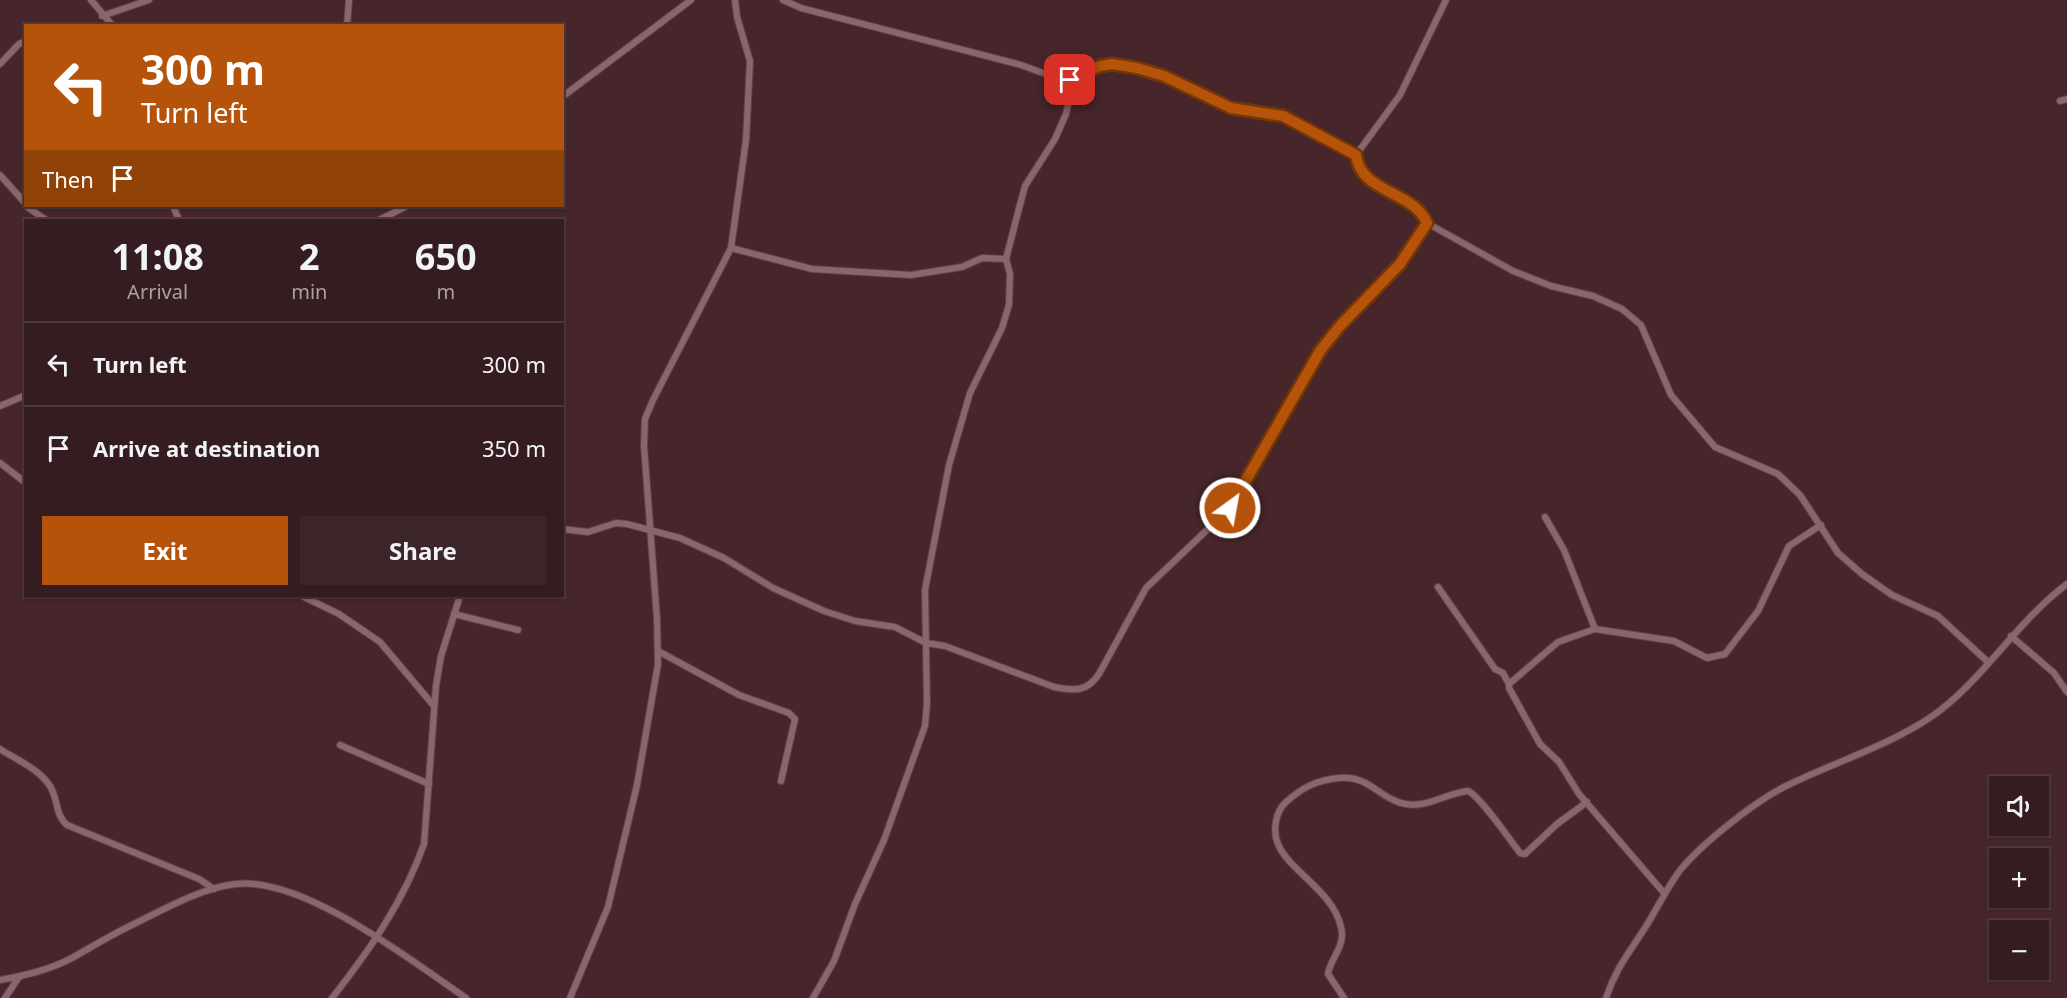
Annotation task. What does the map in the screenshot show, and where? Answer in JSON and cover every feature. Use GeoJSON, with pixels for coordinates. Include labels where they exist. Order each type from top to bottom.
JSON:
{"type":"FeatureCollection","features":[{"type":"Feature","properties":{"kind":"street"},"geometry":{"type":"LineString","coordinates":[[91,0],[110,24]]}},
{"type":"Feature","properties":{"kind":"street"},"geometry":{"type":"LineString","coordinates":[[102,24],[104,18],[149,0]]}},
{"type":"Feature","properties":{"kind":"street"},"geometry":{"type":"LineString","coordinates":[[347,24],[349,0]]}},
{"type":"Feature","properties":{"kind":"street"},"geometry":{"type":"LineString","coordinates":[[564,95],[691,0]]}},
{"type":"Feature","properties":{"kind":"street"},"geometry":{"type":"LineString","coordinates":[[570,998],[608,907],[638,785],[658,651],[648,529],[645,419],[675,353],[730,248],[746,140],[750,62],[735,0]]}},
{"type":"Feature","properties":{"kind":"street"},"geometry":{"type":"LineString","coordinates":[[783,0],[801,8],[1021,65],[1065,81],[1100,66],[1112,64],[1137,68],[1164,76],[1231,108],[1283,116],[1344,146],[1356,155],[1361,172],[1370,181],[1419,211],[1427,223],[1513,271],[1551,286],[1593,296],[1622,309],[1641,325],[1671,395],[1715,447],[1778,474],[1800,495],[1838,553],[1862,574],[1893,595],[1938,616],[1988,662]]}},
{"type":"Feature","properties":{"kind":"street"},"geometry":{"type":"LineString","coordinates":[[1356,155],[1400,95],[1446,0]]}},
{"type":"Feature","properties":{"kind":"street"},"geometry":{"type":"LineString","coordinates":[[0,64],[19,44],[24,42]]}},
{"type":"Feature","properties":{"kind":"street"},"geometry":{"type":"LineString","coordinates":[[813,998],[834,961],[855,904],[885,840],[925,726],[927,703],[925,590],[948,465],[970,393],[1002,328],[1009,306],[1010,274],[1006,260],[1025,186],[1055,139],[1066,114],[1070,95],[1065,81]]}},
{"type":"Feature","properties":{"kind":"street"},"geometry":{"type":"LineString","coordinates":[[2060,101],[2067,99]]}},
{"type":"Feature","properties":{"kind":"street"},"geometry":{"type":"LineString","coordinates":[[1344,146],[1359,148]]}},
{"type":"Feature","properties":{"kind":"street"},"geometry":{"type":"LineString","coordinates":[[0,175],[24,203]]}},
{"type":"Feature","properties":{"kind":"street"},"geometry":{"type":"LineString","coordinates":[[29,207],[45,219]]}},
{"type":"Feature","properties":{"kind":"street"},"geometry":{"type":"LineString","coordinates":[[381,219],[404,207]]}},
{"type":"Feature","properties":{"kind":"street"},"geometry":{"type":"LineString","coordinates":[[564,529],[588,532],[616,523],[648,529],[699,546],[773,588],[824,611],[855,621],[895,627],[926,643],[945,646],[1054,687],[1071,690],[1084,689],[1092,685],[1146,588],[1230,508],[1320,351],[1339,327],[1400,264],[1427,223]]}},
{"type":"Feature","properties":{"kind":"street"},"geometry":{"type":"LineString","coordinates":[[730,248],[812,269],[911,275],[962,267],[982,258],[1006,260]]}},
{"type":"Feature","properties":{"kind":"street"},"geometry":{"type":"LineString","coordinates":[[0,406],[24,396]]}},
{"type":"Feature","properties":{"kind":"street"},"geometry":{"type":"LineString","coordinates":[[0,463],[24,481]]}},
{"type":"Feature","properties":{"kind":"street"},"geometry":{"type":"LineString","coordinates":[[1545,517],[1564,550],[1595,629]]}},
{"type":"Feature","properties":{"kind":"street"},"geometry":{"type":"LineString","coordinates":[[1509,684],[1512,679],[1558,642],[1595,629],[1674,641],[1707,658],[1725,654],[1758,612],[1789,546],[1821,525]]}},
{"type":"Feature","properties":{"kind":"street"},"geometry":{"type":"LineString","coordinates":[[1606,998],[1615,972],[1664,893],[1695,855],[1760,801],[1929,718],[1945,707],[2011,636],[2067,584]]}},
{"type":"Feature","properties":{"kind":"street"},"geometry":{"type":"LineString","coordinates":[[1438,587],[1495,669],[1503,674],[1535,737],[1664,893]]}},
{"type":"Feature","properties":{"kind":"street"},"geometry":{"type":"LineString","coordinates":[[304,597],[339,614],[380,642],[434,706]]}},
{"type":"Feature","properties":{"kind":"street"},"geometry":{"type":"LineString","coordinates":[[332,998],[377,936],[400,898],[421,852],[428,811],[436,686],[441,656],[460,597]]}},
{"type":"Feature","properties":{"kind":"street"},"geometry":{"type":"LineString","coordinates":[[454,614],[518,630]]}},
{"type":"Feature","properties":{"kind":"street"},"geometry":{"type":"LineString","coordinates":[[2011,636],[2054,673],[2067,692]]}},
{"type":"Feature","properties":{"kind":"street"},"geometry":{"type":"LineString","coordinates":[[658,651],[740,695],[789,713],[795,719],[782,781]]}},
{"type":"Feature","properties":{"kind":"street"},"geometry":{"type":"LineString","coordinates":[[421,691],[436,686]]}},
{"type":"Feature","properties":{"kind":"street"},"geometry":{"type":"LineString","coordinates":[[340,745],[429,784]]}},
{"type":"Feature","properties":{"kind":"street"},"geometry":{"type":"LineString","coordinates":[[0,749],[40,775],[51,787],[58,812],[67,825],[199,879],[214,890]]}},
{"type":"Feature","properties":{"kind":"street"},"geometry":{"type":"LineString","coordinates":[[1344,998],[1328,974],[1342,942],[1341,927],[1323,895],[1278,844],[1275,827],[1279,808],[1297,792],[1311,783],[1341,778],[1358,778],[1402,803],[1432,802],[1468,791],[1481,801],[1491,818],[1520,853],[1525,854],[1557,824],[1587,802]]}},
{"type":"Feature","properties":{"kind":"street"},"geometry":{"type":"LineString","coordinates":[[0,980],[67,960],[123,929],[214,890],[236,884],[272,887],[294,894],[377,936],[466,998]]}},
{"type":"Feature","properties":{"kind":"street"},"geometry":{"type":"LineString","coordinates":[[5,998],[19,976]]}},
{"type":"Feature","properties":{"kind":"route"},"geometry":{"type":"LineString","coordinates":[[1070,80],[1100,66],[1112,64],[1137,68],[1164,76],[1210,100],[1231,108],[1263,111],[1283,116],[1344,146],[1356,155],[1361,172],[1370,181],[1404,200],[1425,217],[1427,223],[1425,229],[1400,264],[1339,327],[1320,351],[1286,414],[1271,432],[1258,454],[1230,508]]}}]}
